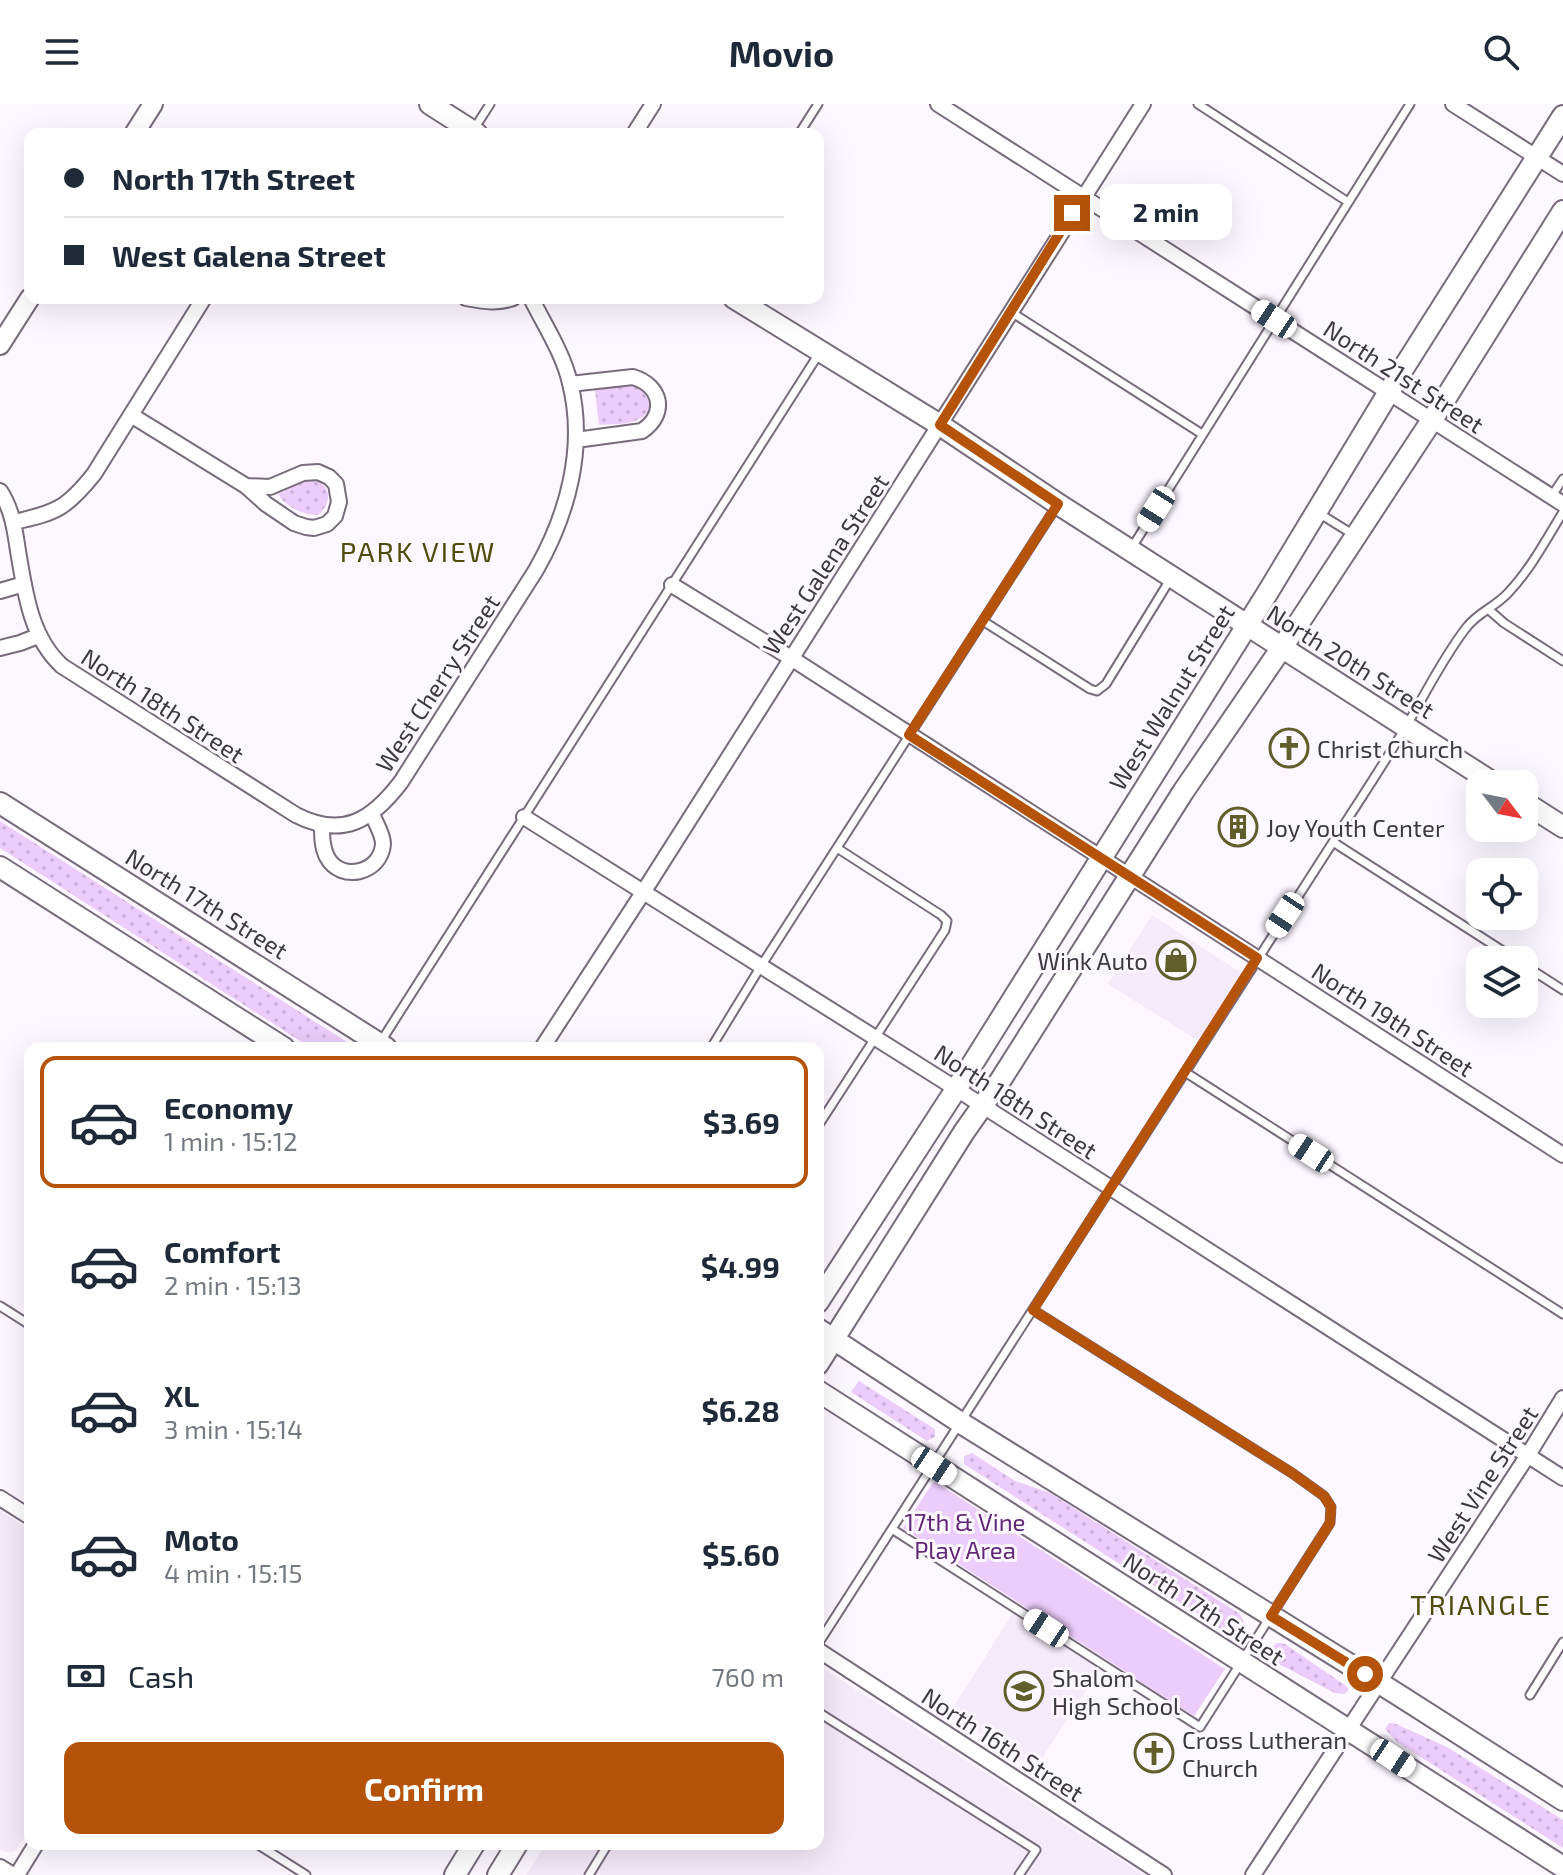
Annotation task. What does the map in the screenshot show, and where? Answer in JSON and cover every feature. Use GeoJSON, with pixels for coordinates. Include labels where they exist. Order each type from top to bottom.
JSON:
{"type":"FeatureCollection","features":[{"type":"Feature","properties":{"kind":"main road"},"geometry":{"type":"LineString","coordinates":[[430,104],[467,128]]}},
{"type":"Feature","properties":{"kind":"main road","name":"West Walnut Street"},"geometry":{"type":"LineString","coordinates":[[824,1293],[973,1063],[1247,626],[1388,392],[1563,116]]}},
{"type":"Feature","properties":{"kind":"main road"},"geometry":{"type":"LineString","coordinates":[[826,1334],[1000,1081],[1183,792],[1432,420],[1563,211]]}},
{"type":"Feature","properties":{"kind":"main road","name":"North 20th Street"},"geometry":{"type":"LineString","coordinates":[[744,304],[940,425],[1130,551],[1473,770]]}},
{"type":"Feature","properties":{"kind":"main road","name":"North 17th Street"},"geometry":{"type":"LineString","coordinates":[[0,803],[373,1042]]}},
{"type":"Feature","properties":{"kind":"main road"},"geometry":{"type":"LineString","coordinates":[[1538,811],[1563,827]]}},
{"type":"Feature","properties":{"kind":"main road"},"geometry":{"type":"LineString","coordinates":[[0,867],[275,1042]]}},
{"type":"Feature","properties":{"kind":"main road","name":"North 17th Street"},"geometry":{"type":"LineString","coordinates":[[826,1334],[961,1423],[1563,1800]]}},
{"type":"Feature","properties":{"kind":"main road","name":"North 17th Street"},"geometry":{"type":"LineString","coordinates":[[824,1395],[1563,1867]]}},
{"type":"Feature","properties":{"kind":"main road"},"geometry":{"type":"LineString","coordinates":[[455,1875],[470,1850]]}},
{"type":"Feature","properties":{"kind":"main road"},"geometry":{"type":"LineString","coordinates":[[498,1875],[513,1850]]}},
{"type":"Feature","properties":{"kind":"street"},"geometry":{"type":"LineString","coordinates":[[138,128],[153,104]]}},
{"type":"Feature","properties":{"kind":"street"},"geometry":{"type":"LineString","coordinates":[[638,128],[653,104]]}},
{"type":"Feature","properties":{"kind":"street","name":"North 21st Street"},"geometry":{"type":"LineString","coordinates":[[938,104],[1557,500]]}},
{"type":"Feature","properties":{"kind":"street","name":"West Galena Street"},"geometry":{"type":"LineString","coordinates":[[546,1042],[1143,104]]}},
{"type":"Feature","properties":{"kind":"street"},"geometry":{"type":"LineString","coordinates":[[1453,104],[1563,174]]}},
{"type":"Feature","properties":{"kind":"street"},"geometry":{"type":"LineString","coordinates":[[0,345],[26,304]]}},
{"type":"Feature","properties":{"kind":"street"},"geometry":{"type":"LineString","coordinates":[[14,522],[47,514],[66,505],[80,492],[200,304]]}},
{"type":"Feature","properties":{"kind":"street","name":"West Cherry Street"},"geometry":{"type":"LineString","coordinates":[[372,814],[401,782],[536,570],[549,546],[570,484],[576,420],[570,384],[562,359],[534,304]]}},
{"type":"Feature","properties":{"kind":"street"},"geometry":{"type":"LineString","coordinates":[[570,384],[633,377],[650,385],[658,401],[655,419],[642,431],[576,440]]}},
{"type":"Feature","properties":{"kind":"street"},"geometry":{"type":"LineString","coordinates":[[131,415],[246,486],[294,523],[314,528],[327,524],[335,516],[339,502],[336,484],[318,472],[303,473],[270,487],[246,486]]}},
{"type":"Feature","properties":{"kind":"street","name":"North 18th Street"},"geometry":{"type":"LineString","coordinates":[[0,491],[14,522],[24,584],[38,636],[52,658],[283,808],[322,825]]}},
{"type":"Feature","properties":{"kind":"street"},"geometry":{"type":"LineString","coordinates":[[0,591],[24,584]]}},
{"type":"Feature","properties":{"kind":"street","name":"North 19th Street"},"geometry":{"type":"LineString","coordinates":[[672,585],[791,658],[1563,1155]]}},
{"type":"Feature","properties":{"kind":"street"},"geometry":{"type":"LineString","coordinates":[[0,648],[38,636]]}},
{"type":"Feature","properties":{"kind":"street"},"geometry":{"type":"LineString","coordinates":[[372,814],[382,837],[381,852],[373,865],[359,872],[344,871],[331,863],[322,841],[322,825],[350,823],[372,814]]}},
{"type":"Feature","properties":{"kind":"street","name":"North 18th Street"},"geometry":{"type":"LineString","coordinates":[[524,817],[955,1088],[1563,1478]]}},
{"type":"Feature","properties":{"kind":"street","name":"West Vine Street"},"geometry":{"type":"LineString","coordinates":[[1253,1875],[1563,1398]]}},
{"type":"Feature","properties":{"kind":"street"},"geometry":{"type":"LineString","coordinates":[[0,1498],[24,1513]]}},
{"type":"Feature","properties":{"kind":"street","name":"North 16th Street"},"geometry":{"type":"LineString","coordinates":[[824,1651],[1164,1875]]}},
{"type":"Feature","properties":{"kind":"street"},"geometry":{"type":"LineString","coordinates":[[0,1867],[15,1875],[32,1850]]}},
{"type":"Feature","properties":{"kind":"lane"},"geometry":{"type":"LineString","coordinates":[[478,128],[490,104]]}},
{"type":"Feature","properties":{"kind":"lane"},"geometry":{"type":"LineString","coordinates":[[803,128],[818,104]]}},
{"type":"Feature","properties":{"kind":"lane"},"geometry":{"type":"LineString","coordinates":[[1198,104],[1348,202]]}},
{"type":"Feature","properties":{"kind":"lane"},"geometry":{"type":"LineString","coordinates":[[1130,551],[1410,104]]}},
{"type":"Feature","properties":{"kind":"lane"},"geometry":{"type":"LineString","coordinates":[[1011,312],[1202,434]]}},
{"type":"Feature","properties":{"kind":"lane"},"geometry":{"type":"LineString","coordinates":[[384,1042],[820,352]]}},
{"type":"Feature","properties":{"kind":"lane"},"geometry":{"type":"LineString","coordinates":[[1557,500],[1563,479]]}},
{"type":"Feature","properties":{"kind":"lane"},"geometry":{"type":"LineString","coordinates":[[715,1042],[1058,504]]}},
{"type":"Feature","properties":{"kind":"lane"},"geometry":{"type":"LineString","coordinates":[[1316,512],[1355,537]]}},
{"type":"Feature","properties":{"kind":"lane"},"geometry":{"type":"LineString","coordinates":[[824,1637],[1333,842],[1463,631],[1476,615],[1505,597],[1521,578],[1563,512]]}},
{"type":"Feature","properties":{"kind":"lane"},"geometry":{"type":"LineString","coordinates":[[983,621],[1097,691],[1106,684],[1171,577]]}},
{"type":"Feature","properties":{"kind":"lane"},"geometry":{"type":"LineString","coordinates":[[1488,609],[1563,661]]}},
{"type":"Feature","properties":{"kind":"lane"},"geometry":{"type":"LineString","coordinates":[[1333,842],[1495,946]]}},
{"type":"Feature","properties":{"kind":"lane"},"geometry":{"type":"LineString","coordinates":[[824,1117],[945,930],[947,921],[837,848]]}},
{"type":"Feature","properties":{"kind":"lane"},"geometry":{"type":"LineString","coordinates":[[1538,974],[1563,990]]}},
{"type":"Feature","properties":{"kind":"lane"},"geometry":{"type":"LineString","coordinates":[[1185,1072],[1563,1314]]}},
{"type":"Feature","properties":{"kind":"lane"},"geometry":{"type":"LineString","coordinates":[[0,1306],[24,1321]]}},
{"type":"Feature","properties":{"kind":"lane"},"geometry":{"type":"LineString","coordinates":[[892,1529],[1200,1727],[1330,1523],[1331,1507],[1324,1496],[1292,1473],[1033,1310]]}},
{"type":"Feature","properties":{"kind":"lane"},"geometry":{"type":"LineString","coordinates":[[1530,1695],[1563,1642]]}},
{"type":"Feature","properties":{"kind":"lane"},"geometry":{"type":"LineString","coordinates":[[824,1716],[1036,1850],[1019,1875]]}},
{"type":"Feature","properties":{"kind":"lane"},"geometry":{"type":"LineString","coordinates":[[266,1850],[306,1875]]}},
{"type":"Feature","properties":{"kind":"lane"},"geometry":{"type":"LineString","coordinates":[[589,1875],[604,1850]]}},
{"type":"Feature","properties":{"kind":"shaded area"},"geometry":{"type":"Polygon","coordinates":[[[1152,915],[1243,974],[1200,1042],[1108,984],[1152,915]]]}},
{"type":"Feature","properties":{"kind":"shaded area"},"geometry":{"type":"Polygon","coordinates":[[[0,1511],[24,1526],[24,1838],[13,1852],[0,1850],[0,1511]]]}},
{"type":"Feature","properties":{"kind":"shaded area","name":"Shalom High School"},"geometry":{"type":"Polygon","coordinates":[[[1013,1613],[1100,1669],[1035,1769],[949,1714],[1013,1613]]]}},
{"type":"Feature","properties":{"kind":"shaded area"},"geometry":{"type":"Polygon","coordinates":[[[824,1669],[1144,1875],[526,1875],[542,1850],[824,1850],[824,1669]]]}},
{"type":"Feature","properties":{"kind":"green space"},"geometry":{"type":"Polygon","coordinates":[[[629,385],[646,395],[648,411],[633,422],[599,425],[595,390],[629,385]]]}},
{"type":"Feature","properties":{"kind":"green space"},"geometry":{"type":"Polygon","coordinates":[[[309,480],[322,484],[328,493],[326,504],[318,515],[295,509],[278,494],[309,480]]]}},
{"type":"Feature","properties":{"kind":"green space"},"geometry":{"type":"Polygon","coordinates":[[[0,821],[347,1042],[302,1042],[0,848],[0,821]]]}},
{"type":"Feature","properties":{"kind":"green space"},"geometry":{"type":"Polygon","coordinates":[[[859,1381],[935,1429],[935,1437],[927,1441],[851,1392],[859,1381]]]}},
{"type":"Feature","properties":{"kind":"green space"},"geometry":{"type":"Polygon","coordinates":[[[972,1453],[1015,1481],[1050,1493],[1240,1614],[1244,1625],[1238,1635],[1227,1633],[964,1464],[964,1456],[972,1453]]]}},
{"type":"Feature","properties":{"kind":"green space","name":"17th & Vine Play Area"},"geometry":{"type":"Polygon","coordinates":[[[934,1481],[1225,1669],[1194,1716],[903,1528],[934,1481]]]}},
{"type":"Feature","properties":{"kind":"green space"},"geometry":{"type":"Polygon","coordinates":[[[1277,1643],[1285,1644],[1349,1688],[1345,1694],[1335,1693],[1273,1661],[1269,1655],[1277,1643]]]}},
{"type":"Feature","properties":{"kind":"green space"},"geometry":{"type":"Polygon","coordinates":[[[1389,1723],[1447,1747],[1563,1820],[1563,1848],[1397,1742],[1385,1729],[1389,1723]]]}},
{"type":"Feature","properties":{"kind":"place","name":"Christ Church"},"geometry":{"type":"Point","coordinates":[1289,748]}},
{"type":"Feature","properties":{"kind":"place","name":"Joy Youth Center"},"geometry":{"type":"Point","coordinates":[1238,827]}},
{"type":"Feature","properties":{"kind":"place","name":"Wink Auto"},"geometry":{"type":"Point","coordinates":[1176,960]}},
{"type":"Feature","properties":{"kind":"place","name":"Shalom High School"},"geometry":{"type":"Point","coordinates":[1024,1691]}},
{"type":"Feature","properties":{"kind":"place","name":"Cross Lutheran Church"},"geometry":{"type":"Point","coordinates":[1154,1753]}},
{"type":"Feature","properties":{"kind":"district","name":"PARK VIEW"},"geometry":{"type":"Point","coordinates":[418,551]}},
{"type":"Feature","properties":{"kind":"district","name":"TRIANGLE"},"geometry":{"type":"Point","coordinates":[1481,1604]}},
{"type":"Feature","properties":{"kind":"route"},"geometry":{"type":"LineString","coordinates":[[1072,213],[940,425],[1058,504],[909,735],[1257,958],[1033,1310],[1324,1496],[1331,1507],[1330,1523],[1271,1616],[1365,1674]]}}]}
